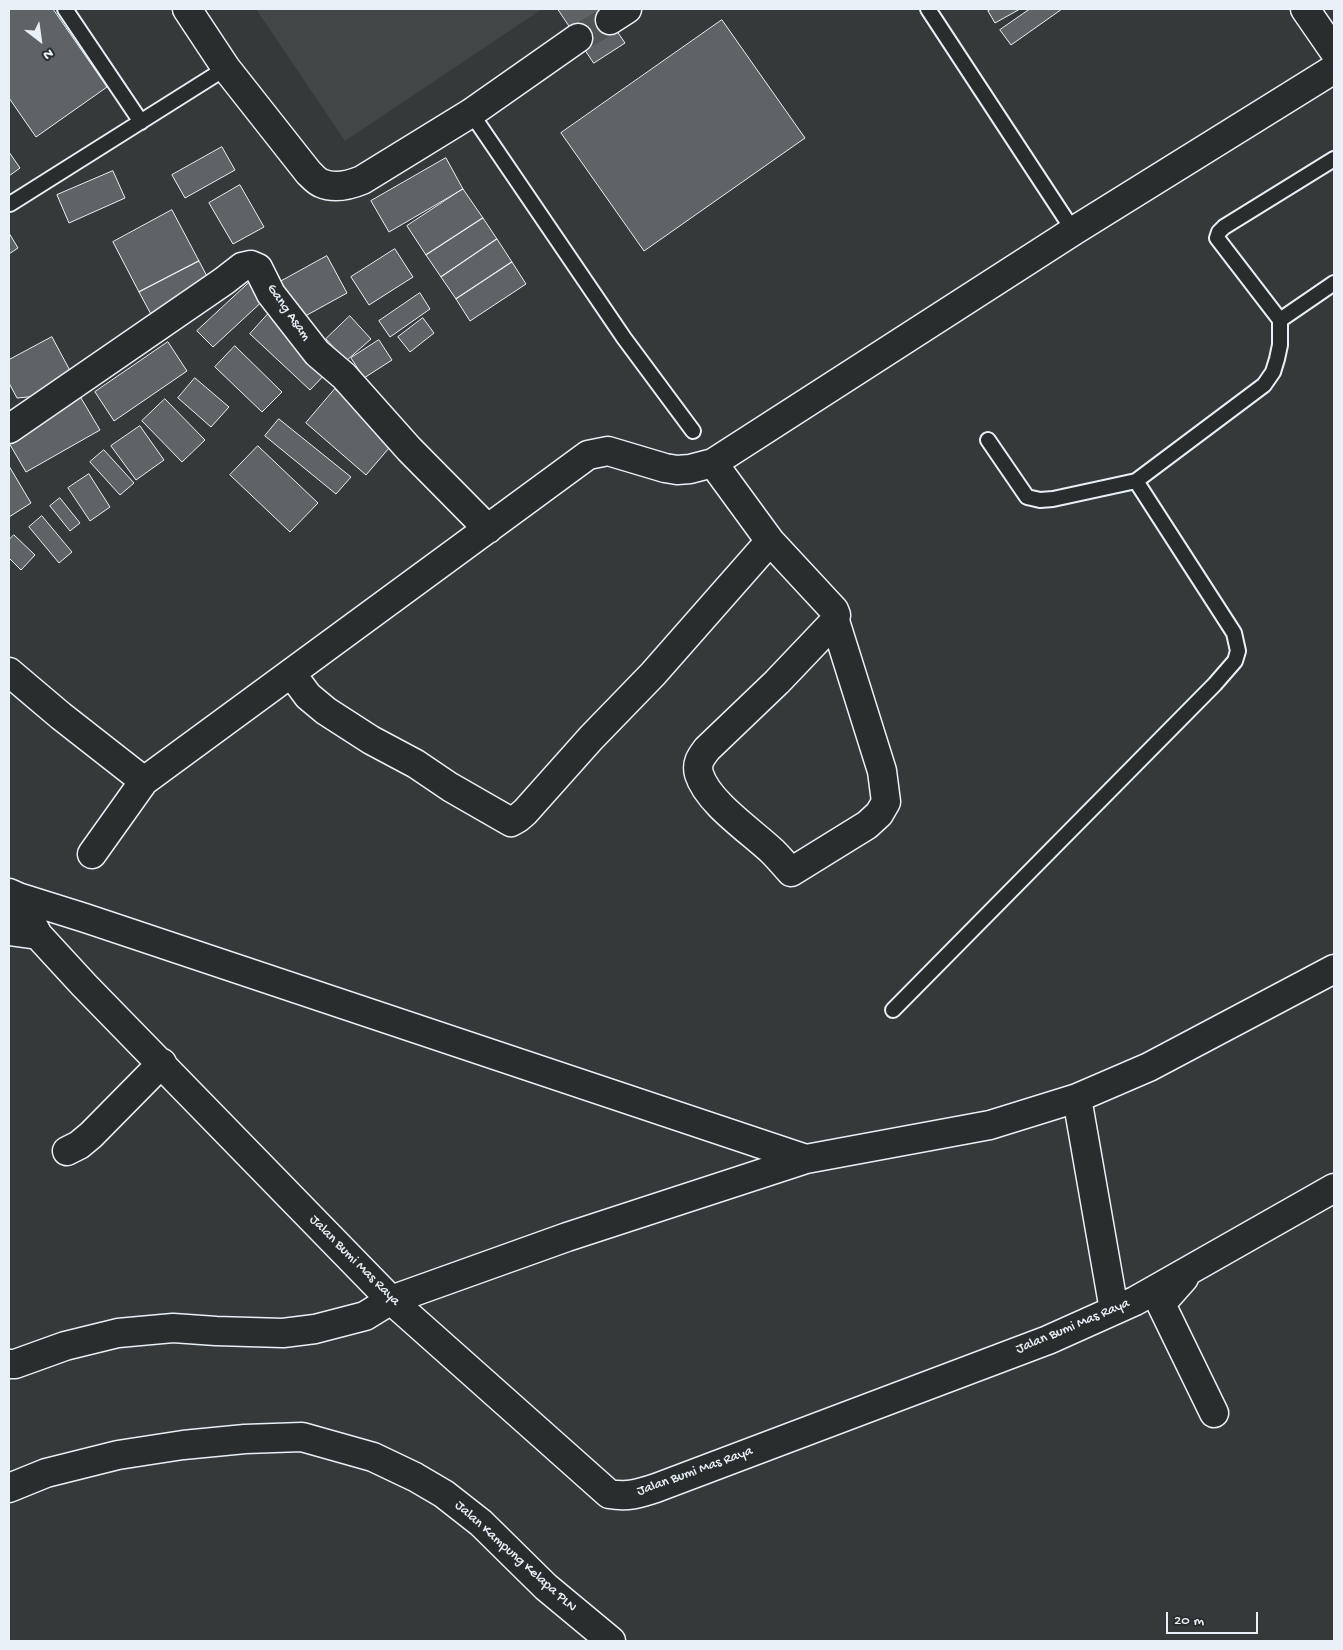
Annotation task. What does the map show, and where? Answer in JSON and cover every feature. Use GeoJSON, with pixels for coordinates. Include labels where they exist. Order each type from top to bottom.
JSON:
{"type":"FeatureCollection","features":[{"type":"Feature","properties":{"kind":"street"},"geometry":{"type":"LineString","coordinates":[[187,9],[226,68],[308,172],[321,183],[335,186],[350,185],[362,180],[471,113],[578,38]]}},
{"type":"Feature","properties":{"kind":"street"},"geometry":{"type":"LineString","coordinates":[[1305,9],[1334,51]]}},
{"type":"Feature","properties":{"kind":"street"},"geometry":{"type":"LineString","coordinates":[[92,854],[144,781],[588,455],[608,451],[677,470],[690,470],[713,463],[1075,230],[1334,69]]}},
{"type":"Feature","properties":{"kind":"street","name":"Gang Asam"},"geometry":{"type":"LineString","coordinates":[[9,429],[242,267],[251,265],[258,268],[272,294],[317,353],[344,376],[409,449],[488,529]]}},
{"type":"Feature","properties":{"kind":"street"},"geometry":{"type":"LineString","coordinates":[[713,463],[770,542],[834,610],[836,615],[835,621],[882,771],[886,802],[879,814],[867,826],[791,872],[773,852],[718,803],[699,773],[699,759],[706,749],[777,682],[835,621]]}},
{"type":"Feature","properties":{"kind":"street"},"geometry":{"type":"LineString","coordinates":[[291,673],[308,696],[326,711],[371,740],[416,764],[450,788],[511,822],[525,812],[591,738],[653,674],[770,542]]}},
{"type":"Feature","properties":{"kind":"street"},"geometry":{"type":"LineString","coordinates":[[9,672],[61,716],[144,781]]}},
{"type":"Feature","properties":{"kind":"street"},"geometry":{"type":"LineString","coordinates":[[12,903],[806,1159]]}},
{"type":"Feature","properties":{"kind":"street","name":"Jalan Bumi Mas Raya"},"geometry":{"type":"LineString","coordinates":[[12,903],[84,985],[391,1300],[609,1494],[622,1496],[636,1495],[656,1488],[1048,1340],[1124,1306],[1192,1270],[1334,1188]]}},
{"type":"Feature","properties":{"kind":"street"},"geometry":{"type":"LineString","coordinates":[[9,931],[38,934]]}},
{"type":"Feature","properties":{"kind":"street"},"geometry":{"type":"LineString","coordinates":[[9,1364],[15,1364],[65,1346],[118,1333],[173,1328],[283,1333],[315,1329],[365,1316],[391,1300],[567,1237],[806,1159],[990,1125],[1077,1098],[1149,1067],[1334,969]]}},
{"type":"Feature","properties":{"kind":"street"},"geometry":{"type":"LineString","coordinates":[[68,1150],[79,1145],[91,1135],[162,1063]]}},
{"type":"Feature","properties":{"kind":"street"},"geometry":{"type":"LineString","coordinates":[[1077,1098],[1124,1306],[1161,1304],[1192,1270]]}},
{"type":"Feature","properties":{"kind":"street"},"geometry":{"type":"LineString","coordinates":[[1161,1304],[1214,1413]]}},
{"type":"Feature","properties":{"kind":"street","name":"Jalan Kampung Kelapa PLN"},"geometry":{"type":"LineString","coordinates":[[9,1488],[46,1474],[118,1455],[183,1445],[245,1439],[302,1437],[373,1456],[444,1494],[481,1523],[546,1587],[611,1641]]}},
{"type":"Feature","properties":{"kind":"lane"},"geometry":{"type":"LineString","coordinates":[[65,9],[141,122]]}},
{"type":"Feature","properties":{"kind":"lane"},"geometry":{"type":"LineString","coordinates":[[928,9],[1066,221]]}},
{"type":"Feature","properties":{"kind":"lane"},"geometry":{"type":"LineString","coordinates":[[10,204],[226,68]]}},
{"type":"Feature","properties":{"kind":"lane"},"geometry":{"type":"LineString","coordinates":[[471,113],[624,338],[693,431]]}},
{"type":"Feature","properties":{"kind":"lane"},"geometry":{"type":"LineString","coordinates":[[988,440],[1027,497],[1040,500],[1052,499],[1136,481],[1264,385],[1273,372],[1277,360],[1280,345],[1280,320],[1218,238],[1219,232],[1334,159]]}},
{"type":"Feature","properties":{"kind":"lane"},"geometry":{"type":"LineString","coordinates":[[1280,320],[1334,282]]}},
{"type":"Feature","properties":{"kind":"lane"},"geometry":{"type":"LineString","coordinates":[[893,1010],[1215,684],[1235,660],[1238,651],[1234,633],[1136,481]]}},
{"type":"Feature","properties":{"kind":"shaded area"},"geometry":{"type":"Polygon","coordinates":[[[256,9],[542,9],[345,141],[256,9]]]}},
{"type":"Feature","properties":{"kind":"building"},"geometry":{"type":"Polygon","coordinates":[[[9,9],[53,9],[107,87],[36,137],[9,98],[9,9]]]}},
{"type":"Feature","properties":{"kind":"building"},"geometry":{"type":"Polygon","coordinates":[[[558,9],[602,9],[625,43],[594,63],[558,9]]]}},
{"type":"Feature","properties":{"kind":"building"},"geometry":{"type":"Polygon","coordinates":[[[992,9],[1020,9],[995,23],[988,11],[992,9]]]}},
{"type":"Feature","properties":{"kind":"building"},"geometry":{"type":"Polygon","coordinates":[[[1030,9],[1062,9],[1011,45],[1000,30],[1030,9]]]}},
{"type":"Feature","properties":{"kind":"building"},"geometry":{"type":"Polygon","coordinates":[[[722,20],[805,138],[644,251],[561,133],[722,20]]]}},
{"type":"Feature","properties":{"kind":"building"},"geometry":{"type":"Polygon","coordinates":[[[222,147],[235,170],[185,198],[172,175],[222,147]]]}},
{"type":"Feature","properties":{"kind":"building"},"geometry":{"type":"Polygon","coordinates":[[[9,152],[20,168],[9,176],[9,152]]]}},
{"type":"Feature","properties":{"kind":"building"},"geometry":{"type":"Polygon","coordinates":[[[446,158],[463,189],[389,232],[371,201],[446,158]]]}},
{"type":"Feature","properties":{"kind":"building"},"geometry":{"type":"Polygon","coordinates":[[[113,171],[125,198],[69,223],[57,195],[113,171]]]}},
{"type":"Feature","properties":{"kind":"building"},"geometry":{"type":"Polygon","coordinates":[[[240,185],[264,227],[233,244],[209,203],[240,185]]]}},
{"type":"Feature","properties":{"kind":"building"},"geometry":{"type":"Polygon","coordinates":[[[463,189],[483,218],[426,255],[407,226],[463,189]]]}},
{"type":"Feature","properties":{"kind":"building"},"geometry":{"type":"Polygon","coordinates":[[[172,210],[199,261],[139,292],[113,242],[172,210]]]}},
{"type":"Feature","properties":{"kind":"building"},"geometry":{"type":"Polygon","coordinates":[[[483,218],[497,239],[441,277],[426,255],[483,218]]]}},
{"type":"Feature","properties":{"kind":"building"},"geometry":{"type":"Polygon","coordinates":[[[9,233],[18,248],[9,254],[9,233]]]}},
{"type":"Feature","properties":{"kind":"building"},"geometry":{"type":"Polygon","coordinates":[[[497,239],[512,262],[456,299],[441,277],[497,239]]]}},
{"type":"Feature","properties":{"kind":"building"},"geometry":{"type":"Polygon","coordinates":[[[395,249],[413,277],[369,305],[351,277],[395,249]]]}},
{"type":"Feature","properties":{"kind":"building"},"geometry":{"type":"Polygon","coordinates":[[[327,256],[347,293],[298,320],[278,283],[327,256]]]}},
{"type":"Feature","properties":{"kind":"building"},"geometry":{"type":"Polygon","coordinates":[[[199,261],[212,286],[153,318],[139,292],[199,261]]]}},
{"type":"Feature","properties":{"kind":"building"},"geometry":{"type":"Polygon","coordinates":[[[512,262],[526,284],[470,321],[456,299],[512,262]]]}},
{"type":"Feature","properties":{"kind":"building"},"geometry":{"type":"Polygon","coordinates":[[[252,280],[267,297],[213,347],[197,331],[252,280]]]}},
{"type":"Feature","properties":{"kind":"building"},"geometry":{"type":"Polygon","coordinates":[[[420,293],[430,309],[390,337],[379,321],[420,293]]]}},
{"type":"Feature","properties":{"kind":"building"},"geometry":{"type":"Polygon","coordinates":[[[269,313],[330,369],[310,390],[250,334],[269,313]]]}},
{"type":"Feature","properties":{"kind":"building"},"geometry":{"type":"Polygon","coordinates":[[[350,316],[371,339],[346,361],[326,339],[350,316]]]}},
{"type":"Feature","properties":{"kind":"building"},"geometry":{"type":"Polygon","coordinates":[[[423,318],[434,333],[410,352],[398,337],[423,318]]]}},
{"type":"Feature","properties":{"kind":"building"},"geometry":{"type":"Polygon","coordinates":[[[52,337],[75,380],[50,395],[17,398],[9,383],[9,360],[52,337]]]}},
{"type":"Feature","properties":{"kind":"building"},"geometry":{"type":"Polygon","coordinates":[[[379,340],[392,360],[364,378],[351,358],[379,340]]]}},
{"type":"Feature","properties":{"kind":"building"},"geometry":{"type":"Polygon","coordinates":[[[168,342],[187,371],[114,421],[95,392],[168,342]]]}},
{"type":"Feature","properties":{"kind":"building"},"geometry":{"type":"Polygon","coordinates":[[[235,346],[282,392],[262,412],[215,367],[235,346]]]}},
{"type":"Feature","properties":{"kind":"building"},"geometry":{"type":"Polygon","coordinates":[[[195,378],[229,407],[211,427],[178,398],[195,378]]]}},
{"type":"Feature","properties":{"kind":"building"},"geometry":{"type":"Polygon","coordinates":[[[335,389],[395,441],[366,475],[306,423],[335,389]]]}},
{"type":"Feature","properties":{"kind":"building"},"geometry":{"type":"Polygon","coordinates":[[[81,398],[100,430],[26,472],[9,440],[81,398]]]}},
{"type":"Feature","properties":{"kind":"building"},"geometry":{"type":"Polygon","coordinates":[[[165,399],[205,440],[182,462],[142,421],[165,399]]]}},
{"type":"Feature","properties":{"kind":"building"},"geometry":{"type":"Polygon","coordinates":[[[279,419],[351,477],[336,494],[265,436],[279,419]]]}},
{"type":"Feature","properties":{"kind":"building"},"geometry":{"type":"Polygon","coordinates":[[[140,426],[164,460],[136,480],[111,446],[140,426]]]}},
{"type":"Feature","properties":{"kind":"building"},"geometry":{"type":"Polygon","coordinates":[[[258,446],[318,503],[290,532],[230,475],[258,446]]]}},
{"type":"Feature","properties":{"kind":"building"},"geometry":{"type":"Polygon","coordinates":[[[104,450],[134,483],[120,495],[90,462],[104,450]]]}},
{"type":"Feature","properties":{"kind":"building"},"geometry":{"type":"Polygon","coordinates":[[[9,466],[31,503],[9,517],[9,466]]]}},
{"type":"Feature","properties":{"kind":"building"},"geometry":{"type":"Polygon","coordinates":[[[89,474],[110,507],[90,521],[68,488],[89,474]]]}},
{"type":"Feature","properties":{"kind":"building"},"geometry":{"type":"Polygon","coordinates":[[[60,498],[80,523],[70,531],[50,506],[60,498]]]}},
{"type":"Feature","properties":{"kind":"building"},"geometry":{"type":"Polygon","coordinates":[[[42,516],[72,552],[59,563],[29,527],[42,516]]]}},
{"type":"Feature","properties":{"kind":"building"},"geometry":{"type":"Polygon","coordinates":[[[14,535],[35,555],[21,570],[9,558],[9,540],[14,535]]]}},
{"type":"Feature","properties":{"kind":"tunnel"},"geometry":{"type":"LineString","coordinates":[[578,38],[610,20]]}}]}
